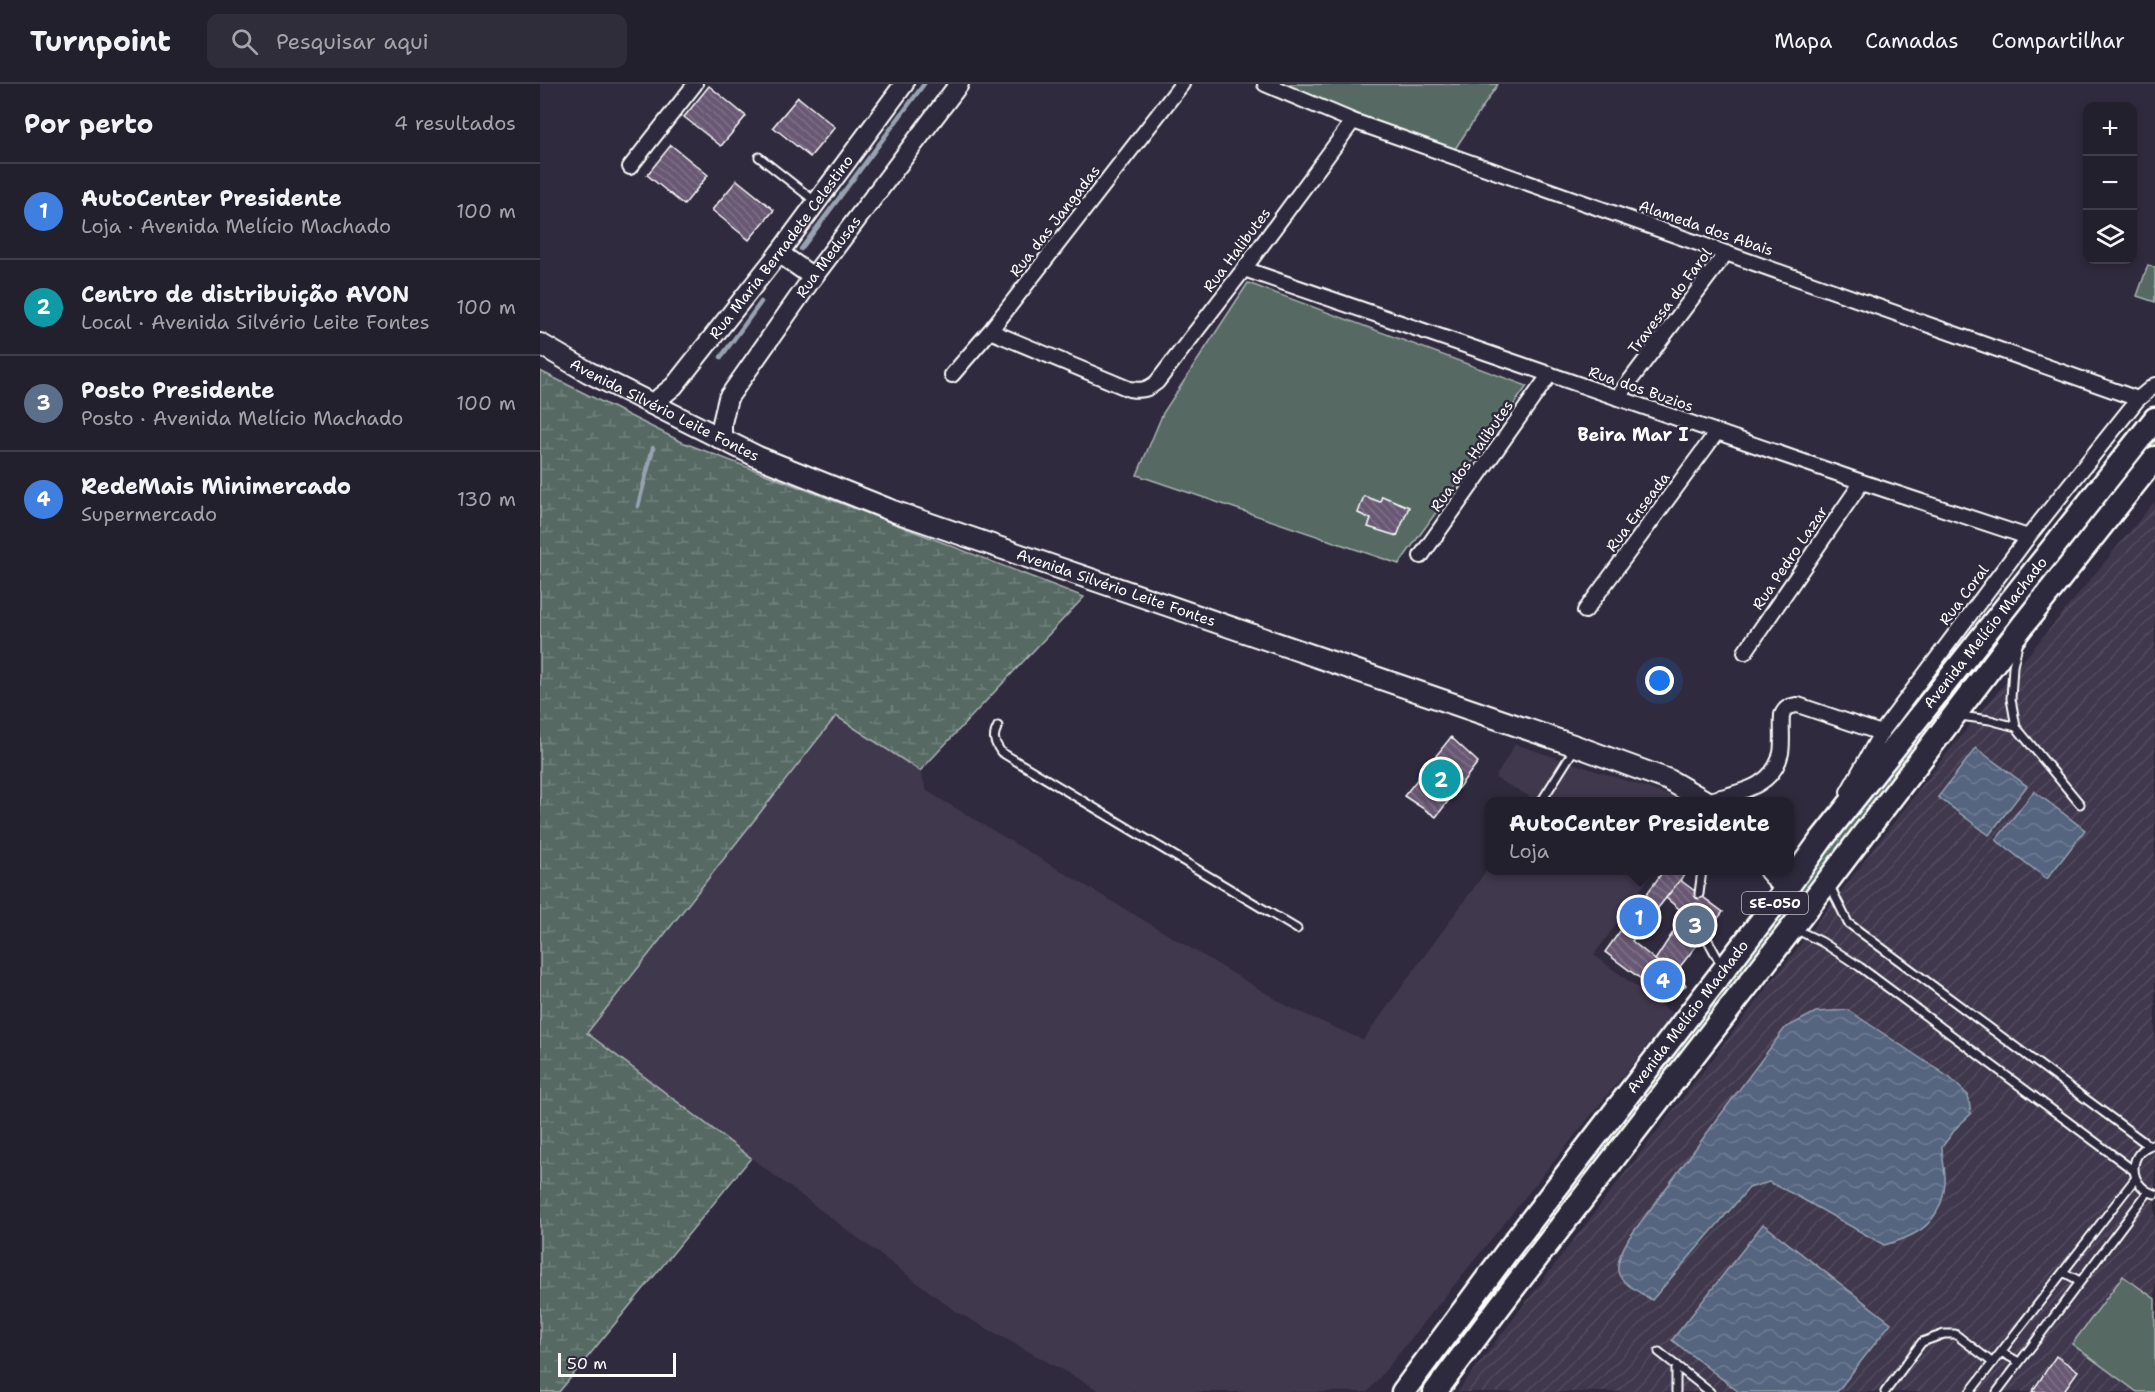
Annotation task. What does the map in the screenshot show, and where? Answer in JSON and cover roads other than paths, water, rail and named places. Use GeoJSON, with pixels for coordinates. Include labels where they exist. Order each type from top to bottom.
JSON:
{"type":"FeatureCollection","features":[{"type":"Feature","properties":{"kind":"main road","name":"Avenida Silvério Leite Fontes"},"geometry":{"type":"LineString","coordinates":[[540,344],[588,372],[722,440],[758,457],[893,511],[1576,746],[1669,780],[1700,797]]}},
{"type":"Feature","properties":{"kind":"main road","name":"Avenida Melício Machado"},"geometry":{"type":"LineString","coordinates":[[1403,1392],[1821,840],[2155,419]]}},
{"type":"Feature","properties":{"kind":"main road","name":"Avenida Melício Machado"},"geometry":{"type":"LineString","coordinates":[[1435,1392],[2023,625],[2155,458]]}},
{"type":"Feature","properties":{"kind":"main road"},"geometry":{"type":"LineString","coordinates":[[1773,875],[1786,889]]}},
{"type":"Feature","properties":{"kind":"street"},"geometry":{"type":"LineString","coordinates":[[630,167],[695,84]]}},
{"type":"Feature","properties":{"kind":"street","name":"Rua Maria Bernadete Celestino"},"geometry":{"type":"LineString","coordinates":[[652,404],[674,386],[779,253],[904,84]]}},
{"type":"Feature","properties":{"kind":"street","name":"Rua Medusas"},"geometry":{"type":"LineString","coordinates":[[722,440],[722,423],[728,398],[813,277],[959,84]]}},
{"type":"Feature","properties":{"kind":"street","name":"Rua das Jangadas"},"geometry":{"type":"LineString","coordinates":[[952,375],[990,331],[1182,84]]}},
{"type":"Feature","properties":{"kind":"street","name":"Alameda dos Abais"},"geometry":{"type":"LineString","coordinates":[[1268,85],[1353,121],[2138,399]]}},
{"type":"Feature","properties":{"kind":"street","name":"Rua Halibutes"},"geometry":{"type":"LineString","coordinates":[[990,331],[1129,389],[1142,391],[1157,382],[1353,121]]}},
{"type":"Feature","properties":{"kind":"street"},"geometry":{"type":"LineString","coordinates":[[779,253],[813,277]]}},
{"type":"Feature","properties":{"kind":"street","name":"Travessa do Farol"},"geometry":{"type":"LineString","coordinates":[[1617,398],[1726,253]]}},
{"type":"Feature","properties":{"kind":"street","name":"Rua dos Buzios"},"geometry":{"type":"LineString","coordinates":[[1244,269],[2028,537]]}},
{"type":"Feature","properties":{"kind":"street","name":"Rua dos Halibutes"},"geometry":{"type":"LineString","coordinates":[[1421,556],[1550,374]]}},
{"type":"Feature","properties":{"kind":"street","name":"Rua Coral"},"geometry":{"type":"LineString","coordinates":[[1821,840],[1881,733],[2028,537],[2138,399],[2155,385]]}},
{"type":"Feature","properties":{"kind":"street","name":"Rua Enseada"},"geometry":{"type":"LineString","coordinates":[[1585,611],[1717,432]]}},
{"type":"Feature","properties":{"kind":"street","name":"Rua Pedro Lazar"},"geometry":{"type":"LineString","coordinates":[[1745,652],[1862,482]]}},
{"type":"Feature","properties":{"kind":"street"},"geometry":{"type":"LineString","coordinates":[[1721,797],[1756,787],[1771,776],[1781,753],[1782,715],[1789,706],[1798,705],[1881,733]]}},
{"type":"Feature","properties":{"kind":"lane"},"geometry":{"type":"LineString","coordinates":[[759,156],[816,202]]}},
{"type":"Feature","properties":{"kind":"lane"},"geometry":{"type":"LineString","coordinates":[[2023,625],[2013,666],[2011,699],[2016,728],[2080,804]]}},
{"type":"Feature","properties":{"kind":"lane"},"geometry":{"type":"LineString","coordinates":[[1954,715],[1990,720],[2016,728]]}},
{"type":"Feature","properties":{"kind":"lane"},"geometry":{"type":"LineString","coordinates":[[998,726],[994,734],[994,742],[1001,752],[1297,929]]}},
{"type":"Feature","properties":{"kind":"lane"},"geometry":{"type":"LineString","coordinates":[[1544,797],[1576,746]]}},
{"type":"Feature","properties":{"kind":"lane"},"geometry":{"type":"LineString","coordinates":[[1699,894],[1701,875]]}},
{"type":"Feature","properties":{"kind":"lane"},"geometry":{"type":"LineString","coordinates":[[1827,880],[1848,922],[2151,1145],[2140,1151],[2134,1160],[2133,1170],[2140,1187],[2152,1193],[2080,1281],[1997,1392]]}},
{"type":"Feature","properties":{"kind":"lane"},"geometry":{"type":"LineString","coordinates":[[1792,928],[1822,942],[1860,967],[2133,1170]]}},
{"type":"Feature","properties":{"kind":"lane"},"geometry":{"type":"LineString","coordinates":[[1705,935],[1724,968]]}},
{"type":"Feature","properties":{"kind":"lane"},"geometry":{"type":"LineString","coordinates":[[1970,1392],[2135,1179]]}},
{"type":"Feature","properties":{"kind":"lane"},"geometry":{"type":"LineString","coordinates":[[2063,1272],[2080,1281]]}},
{"type":"Feature","properties":{"kind":"lane"},"geometry":{"type":"LineString","coordinates":[[1885,1392],[1922,1341],[1944,1334],[1955,1334],[1993,1362]]}},
{"type":"Feature","properties":{"kind":"lane"},"geometry":{"type":"LineString","coordinates":[[1659,1352],[1710,1392]]}},
{"type":"Feature","properties":{"kind":"lane"},"geometry":{"type":"LineString","coordinates":[[2001,1352],[2019,1362]]}},
{"type":"Feature","properties":{"kind":"lane"},"geometry":{"type":"LineString","coordinates":[[1676,1365],[1676,1392]]}},
{"type":"Feature","properties":{"kind":"water"},"geometry":{"type":"Polygon","coordinates":[[[1976,748],[2027,786],[1989,835],[1938,797],[1976,748]]]}},
{"type":"Feature","properties":{"kind":"water"},"geometry":{"type":"Polygon","coordinates":[[[2034,791],[2085,830],[2047,879],[1996,840],[2034,791]]]}},
{"type":"Feature","properties":{"kind":"water"},"geometry":{"type":"Polygon","coordinates":[[[1848,1010],[1950,1078],[1968,1095],[1971,1114],[1957,1127],[1942,1147],[1945,1184],[1943,1197],[1933,1218],[1918,1232],[1884,1245],[1769,1182],[1749,1188],[1652,1300],[1625,1282],[1620,1276],[1618,1261],[1629,1238],[1785,1028],[1816,1012],[1848,1010]]]}},
{"type":"Feature","properties":{"kind":"water"},"geometry":{"type":"Polygon","coordinates":[[[1763,1224],[1891,1323],[1837,1392],[1739,1392],[1672,1340],[1763,1224]]]}},
{"type":"Feature","properties":{"kind":"waterway"},"geometry":{"type":"LineString","coordinates":[[801,249],[924,84]]}},
{"type":"Feature","properties":{"kind":"waterway"},"geometry":{"type":"LineString","coordinates":[[721,357],[761,302]]}},
{"type":"Feature","properties":{"kind":"waterway"},"geometry":{"type":"LineString","coordinates":[[638,506],[653,448]]}},
{"type":"Feature","properties":{"kind":"place","name":"Centro de distribuição AVON"},"geometry":{"type":"Point","coordinates":[1441,779]}},
{"type":"Feature","properties":{"kind":"place","name":"AutoCenter Presidente"},"geometry":{"type":"Point","coordinates":[1639,917]}},
{"type":"Feature","properties":{"kind":"place","name":"Posto Presidente"},"geometry":{"type":"Point","coordinates":[1695,925]}},
{"type":"Feature","properties":{"kind":"place","name":"RedeMais Minimercado"},"geometry":{"type":"Point","coordinates":[1663,980]}},
{"type":"Feature","properties":{"kind":"district","name":"Beira Mar I"},"geometry":{"type":"Point","coordinates":[1633,435]}}]}
